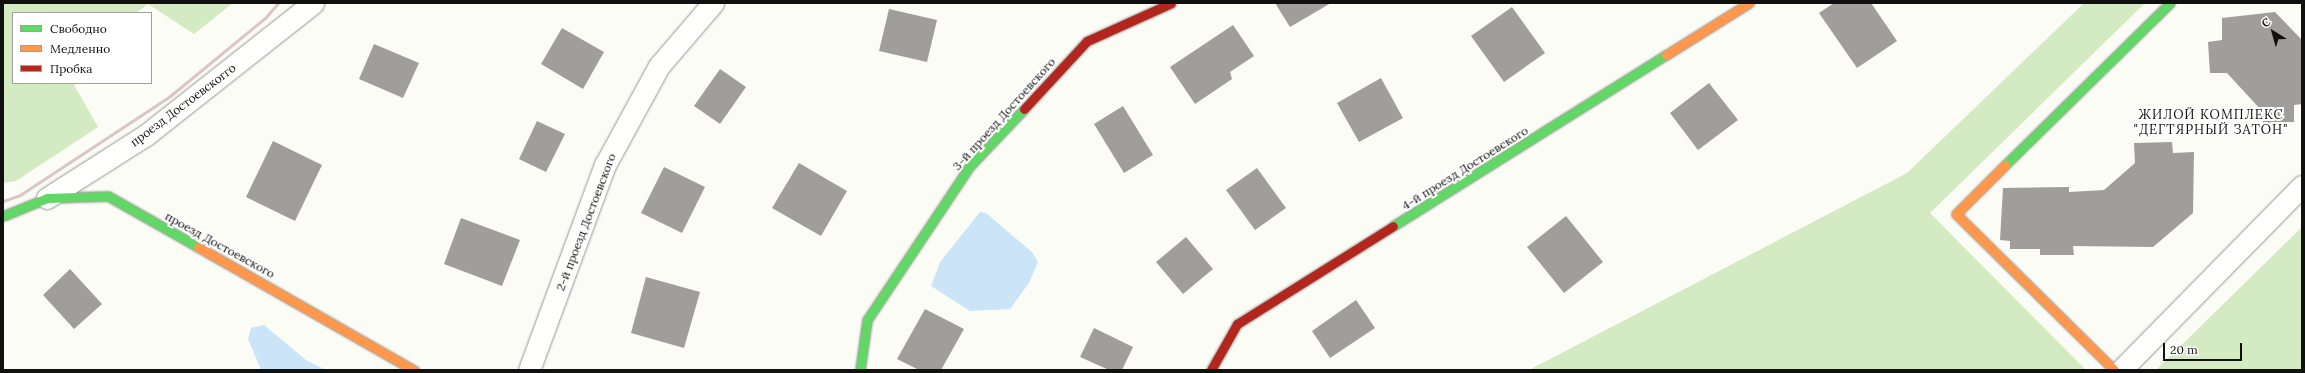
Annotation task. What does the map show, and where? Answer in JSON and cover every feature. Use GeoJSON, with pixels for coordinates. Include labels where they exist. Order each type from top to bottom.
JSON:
{"type":"FeatureCollection","features":[{"type":"Feature","properties":{"kind":"street","name":"проезд Достоевскогго"},"geometry":{"type":"LineString","coordinates":[[47,198],[146,135],[313,3]]}},
{"type":"Feature","properties":{"kind":"street","name":"2-й проезд Достоевского"},"geometry":{"type":"LineString","coordinates":[[529,370],[606,165],[659,66],[713,3]]}},
{"type":"Feature","properties":{"kind":"street","name":"3-й проезд Достоевского"},"geometry":{"type":"LineString","coordinates":[[860,370],[867,320],[969,167],[1086,41],[1171,3]]}},
{"type":"Feature","properties":{"kind":"street","name":"4-й проезд Достоевского"},"geometry":{"type":"LineString","coordinates":[[1211,370],[1237,324],[1749,3]]}},
{"type":"Feature","properties":{"kind":"street"},"geometry":{"type":"LineString","coordinates":[[2114,370],[1956,214],[2170,3]]}},
{"type":"Feature","properties":{"kind":"street"},"geometry":{"type":"LineString","coordinates":[[2121,370],[2302,186]]}},
{"type":"Feature","properties":{"kind":"street","name":"проезд Достоевского"},"geometry":{"type":"LineString","coordinates":[[3,216],[47,198],[108,196],[416,368]]}},
{"type":"Feature","properties":{"kind":"green space"},"geometry":{"type":"Polygon","coordinates":[[[3,3],[233,3],[194,34],[148,4],[137,12],[12,12],[12,84],[74,84],[98,127],[16,181],[3,183],[3,3]]]}},
{"type":"Feature","properties":{"kind":"green space"},"geometry":{"type":"Polygon","coordinates":[[[2084,3],[2145,3],[1930,213],[2086,370],[1529,370],[1907,173],[2084,3]]]}},
{"type":"Feature","properties":{"kind":"green space"},"geometry":{"type":"Polygon","coordinates":[[[2302,227],[2302,370],[2156,370],[2302,227]]]}},
{"type":"Feature","properties":{"kind":"water"},"geometry":{"type":"Polygon","coordinates":[[[980,212],[986,213],[1032,252],[1038,262],[1029,283],[1010,309],[970,311],[931,286],[940,262],[980,212]]]}},
{"type":"Feature","properties":{"kind":"water"},"geometry":{"type":"Polygon","coordinates":[[[264,325],[306,360],[326,370],[261,370],[248,339],[251,328],[264,325]]]}},
{"type":"Feature","properties":{"kind":"building"},"geometry":{"type":"Polygon","coordinates":[[[1275,3],[1331,3],[1290,27],[1275,3]]]}},
{"type":"Feature","properties":{"kind":"building"},"geometry":{"type":"Polygon","coordinates":[[[1834,3],[1871,3],[1897,41],[1857,68],[1819,13],[1834,3]]]}},
{"type":"Feature","properties":{"kind":"building"},"geometry":{"type":"Polygon","coordinates":[[[1512,7],[1545,53],[1504,82],[1471,36],[1512,7]]]}},
{"type":"Feature","properties":{"kind":"building"},"geometry":{"type":"Polygon","coordinates":[[[889,9],[937,20],[927,62],[879,51],[889,9]]]}},
{"type":"Feature","properties":{"kind":"building"},"geometry":{"type":"Polygon","coordinates":[[[2275,12],[2302,40],[2302,104],[2294,105],[2294,122],[2263,123],[2262,111],[2227,73],[2210,73],[2208,42],[2222,40],[2222,18],[2275,12]]]}},
{"type":"Feature","properties":{"kind":"building"},"geometry":{"type":"Polygon","coordinates":[[[1233,25],[1254,56],[1230,72],[1232,79],[1195,104],[1170,67],[1233,25]]]}},
{"type":"Feature","properties":{"kind":"building"},"geometry":{"type":"Polygon","coordinates":[[[562,28],[604,52],[583,89],[541,64],[562,28]]]}},
{"type":"Feature","properties":{"kind":"building"},"geometry":{"type":"Polygon","coordinates":[[[374,44],[419,63],[403,98],[359,79],[374,44]]]}},
{"type":"Feature","properties":{"kind":"building"},"geometry":{"type":"Polygon","coordinates":[[[720,69],[746,87],[720,124],[694,106],[720,69]]]}},
{"type":"Feature","properties":{"kind":"building"},"geometry":{"type":"Polygon","coordinates":[[[1381,78],[1403,118],[1359,142],[1337,103],[1381,78]]]}},
{"type":"Feature","properties":{"kind":"building"},"geometry":{"type":"Polygon","coordinates":[[[1709,83],[1738,120],[1698,150],[1670,113],[1709,83]]]}},
{"type":"Feature","properties":{"kind":"building"},"geometry":{"type":"Polygon","coordinates":[[[1123,106],[1153,155],[1124,173],[1094,124],[1123,106]]]}},
{"type":"Feature","properties":{"kind":"building"},"geometry":{"type":"Polygon","coordinates":[[[537,121],[565,134],[546,172],[519,159],[537,121]]]}},
{"type":"Feature","properties":{"kind":"building"},"geometry":{"type":"Polygon","coordinates":[[[273,141],[322,165],[295,221],[246,197],[273,141]]]}},
{"type":"Feature","properties":{"kind":"building"},"geometry":{"type":"Polygon","coordinates":[[[2172,142],[2173,153],[2194,152],[2193,213],[2153,247],[2073,246],[2074,255],[2040,255],[2040,249],[2010,249],[2010,241],[2000,240],[2003,188],[2069,187],[2069,192],[2104,190],[2135,163],[2134,143],[2172,142]]]}},
{"type":"Feature","properties":{"kind":"building"},"geometry":{"type":"Polygon","coordinates":[[[799,163],[847,191],[821,236],[772,208],[799,163]]]}},
{"type":"Feature","properties":{"kind":"building"},"geometry":{"type":"Polygon","coordinates":[[[664,167],[705,187],[682,233],[641,213],[664,167]]]}},
{"type":"Feature","properties":{"kind":"building"},"geometry":{"type":"Polygon","coordinates":[[[1257,168],[1286,208],[1255,230],[1226,190],[1257,168]]]}},
{"type":"Feature","properties":{"kind":"building"},"geometry":{"type":"Polygon","coordinates":[[[1566,216],[1603,262],[1564,293],[1527,247],[1566,216]]]}},
{"type":"Feature","properties":{"kind":"building"},"geometry":{"type":"Polygon","coordinates":[[[461,218],[520,240],[502,286],[444,264],[461,218]]]}},
{"type":"Feature","properties":{"kind":"building"},"geometry":{"type":"Polygon","coordinates":[[[1186,237],[1213,269],[1183,294],[1156,262],[1186,237]]]}},
{"type":"Feature","properties":{"kind":"building"},"geometry":{"type":"Polygon","coordinates":[[[70,269],[102,304],[74,329],[43,295],[70,269]]]}},
{"type":"Feature","properties":{"kind":"building"},"geometry":{"type":"Polygon","coordinates":[[[646,277],[700,292],[684,348],[631,333],[646,277]]]}},
{"type":"Feature","properties":{"kind":"building"},"geometry":{"type":"Polygon","coordinates":[[[1356,300],[1375,328],[1330,358],[1312,331],[1356,300]]]}},
{"type":"Feature","properties":{"kind":"building"},"geometry":{"type":"Polygon","coordinates":[[[925,309],[964,329],[941,370],[919,370],[897,359],[925,309]]]}},
{"type":"Feature","properties":{"kind":"building"},"geometry":{"type":"Polygon","coordinates":[[[1094,328],[1133,347],[1122,370],[1109,370],[1080,357],[1094,328]]]}},
{"type":"Feature","properties":{"kind":"railway"},"geometry":{"type":"LineString","coordinates":[[3,201],[20,195],[170,96],[265,18],[278,3]]}},
{"type":"Feature","properties":{"kind":"traffic: fast"},"geometry":{"type":"LineString","coordinates":[[2005,165],[2170,3]]}},
{"type":"Feature","properties":{"kind":"traffic: fast"},"geometry":{"type":"LineString","coordinates":[[1393,226],[1666,55]]}},
{"type":"Feature","properties":{"kind":"traffic: fast"},"geometry":{"type":"LineString","coordinates":[[860,370],[867,320],[969,167],[1024,109]]}},
{"type":"Feature","properties":{"kind":"traffic: fast"},"geometry":{"type":"LineString","coordinates":[[3,216],[47,198],[108,196],[198,247]]}},
{"type":"Feature","properties":{"kind":"traffic: slow"},"geometry":{"type":"LineString","coordinates":[[1666,55],[1749,3]]}},
{"type":"Feature","properties":{"kind":"traffic: slow"},"geometry":{"type":"LineString","coordinates":[[2005,165],[1956,214],[2114,370]]}},
{"type":"Feature","properties":{"kind":"traffic: slow"},"geometry":{"type":"LineString","coordinates":[[198,247],[414,370]]}},
{"type":"Feature","properties":{"kind":"traffic: jam"},"geometry":{"type":"LineString","coordinates":[[1024,109],[1087,41],[1171,3]]}},
{"type":"Feature","properties":{"kind":"traffic: jam"},"geometry":{"type":"LineString","coordinates":[[1211,370],[1237,324],[1393,226]]}},
{"type":"Feature","properties":{"kind":"district","name":"ЖИЛОЙ КОМПЛЕКС \"ДЕГТЯРНЫЙ ЗАТОН\""},"geometry":{"type":"Point","coordinates":[2211,124]}}]}
